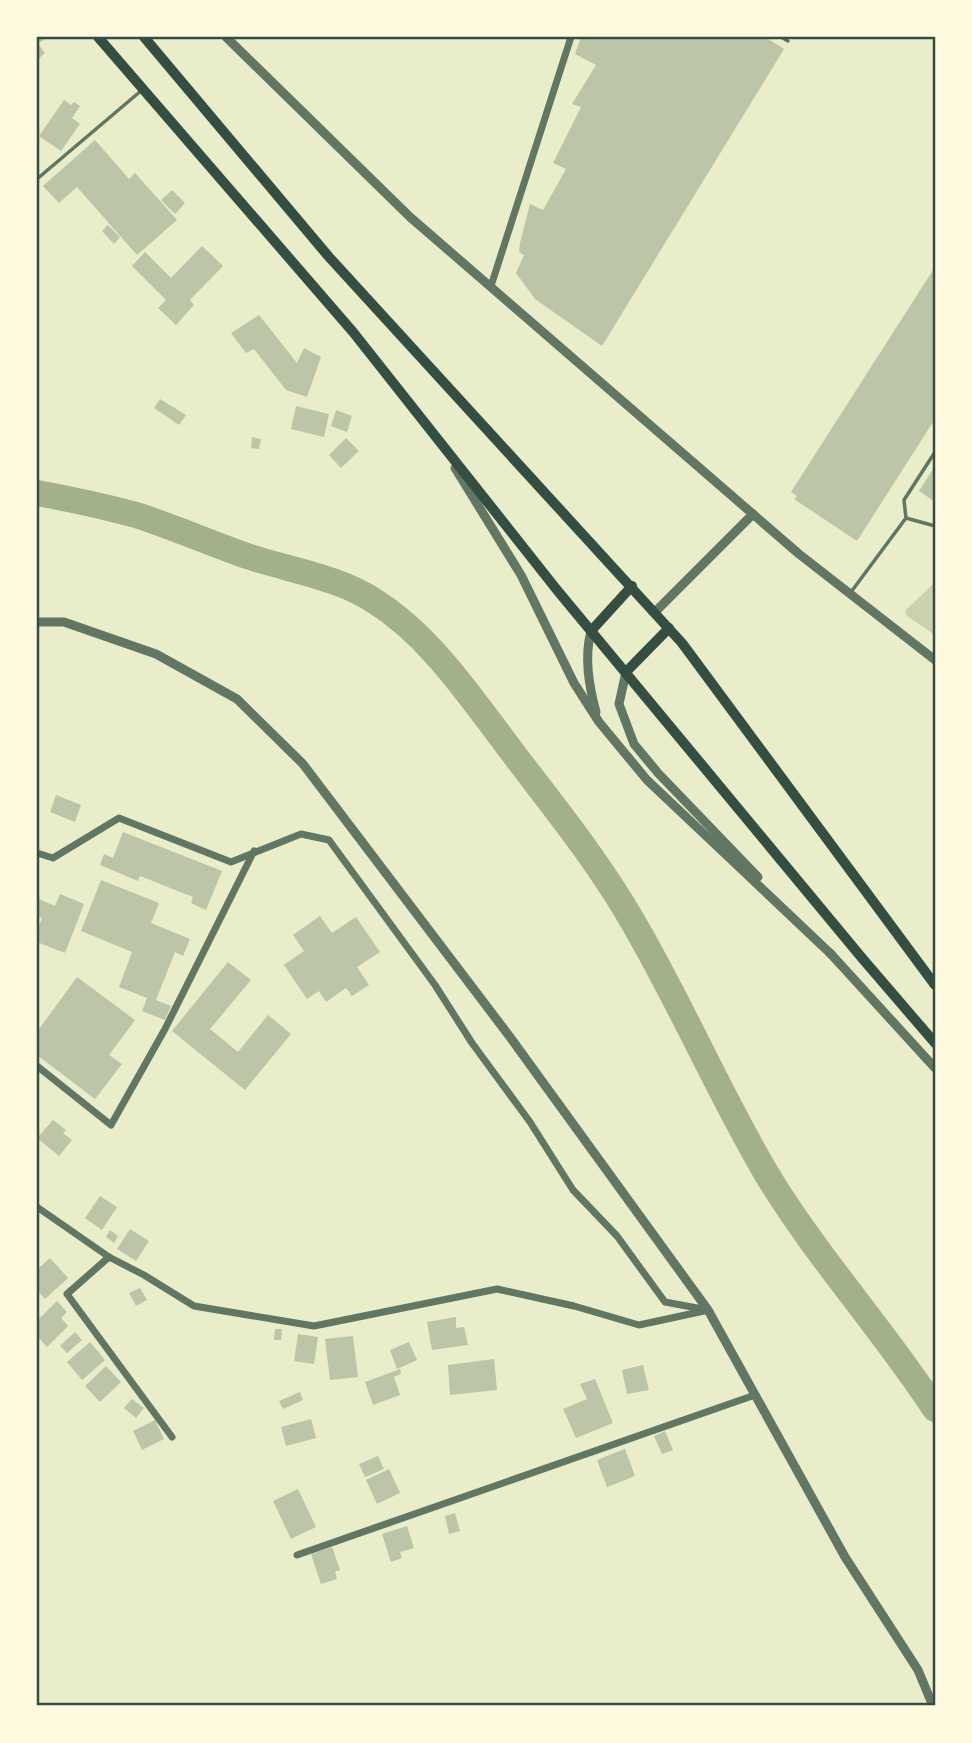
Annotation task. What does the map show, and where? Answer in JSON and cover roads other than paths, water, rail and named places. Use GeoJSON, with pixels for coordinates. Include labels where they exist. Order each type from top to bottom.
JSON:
{"type":"FeatureCollection","features":[{"type":"Feature","properties":{"kind":"highway"},"geometry":{"type":"LineString","coordinates":[[98,37],[353,332],[591,631],[935,1043]]}},
{"type":"Feature","properties":{"kind":"highway"},"geometry":{"type":"LineString","coordinates":[[144,37],[330,257],[682,643],[935,985]]}},
{"type":"Feature","properties":{"kind":"highway"},"geometry":{"type":"LineString","coordinates":[[591,631],[628,582]]}},
{"type":"Feature","properties":{"kind":"highway"},"geometry":{"type":"LineString","coordinates":[[626,672],[669,628]]}},
{"type":"Feature","properties":{"kind":"street"},"geometry":{"type":"LineString","coordinates":[[226,37],[410,217],[753,514],[849,594],[935,660]]}},
{"type":"Feature","properties":{"kind":"street"},"geometry":{"type":"LineString","coordinates":[[491,286],[571,37]]}},
{"type":"Feature","properties":{"kind":"street"},"geometry":{"type":"LineString","coordinates":[[432,430],[521,575],[574,683],[599,722],[647,780],[832,955]]}},
{"type":"Feature","properties":{"kind":"street"},"geometry":{"type":"LineString","coordinates":[[655,612],[753,514]]}},
{"type":"Feature","properties":{"kind":"street"},"geometry":{"type":"LineString","coordinates":[[37,622],[64,622],[156,654],[237,699],[303,764],[510,1037],[708,1310],[845,1557],[918,1670],[933,1706]]}},
{"type":"Feature","properties":{"kind":"street"},"geometry":{"type":"LineString","coordinates":[[591,631],[587,663],[589,685],[599,722]]}},
{"type":"Feature","properties":{"kind":"street"},"geometry":{"type":"LineString","coordinates":[[626,672],[619,704],[634,744],[658,773],[832,955],[935,1068]]}},
{"type":"Feature","properties":{"kind":"street"},"geometry":{"type":"LineString","coordinates":[[37,853],[53,858],[119,818],[232,862],[301,834],[329,840],[435,985],[472,1043],[530,1122],[573,1190],[617,1236],[665,1302],[708,1310]]}},
{"type":"Feature","properties":{"kind":"street"},"geometry":{"type":"LineString","coordinates":[[37,1066],[111,1125],[165,1029],[254,851]]}},
{"type":"Feature","properties":{"kind":"street"},"geometry":{"type":"LineString","coordinates":[[37,1207],[109,1257],[194,1306],[314,1326],[498,1289],[574,1306],[639,1325],[708,1310]]}},
{"type":"Feature","properties":{"kind":"street"},"geometry":{"type":"LineString","coordinates":[[109,1257],[67,1294],[172,1437]]}},
{"type":"Feature","properties":{"kind":"street"},"geometry":{"type":"LineString","coordinates":[[297,1555],[755,1395]]}},
{"type":"Feature","properties":{"kind":"lane"},"geometry":{"type":"LineString","coordinates":[[781,37],[788,41]]}},
{"type":"Feature","properties":{"kind":"lane"},"geometry":{"type":"LineString","coordinates":[[37,179],[143,88]]}},
{"type":"Feature","properties":{"kind":"lane"},"geometry":{"type":"LineString","coordinates":[[849,594],[906,517],[904,500],[935,452]]}},
{"type":"Feature","properties":{"kind":"lane"},"geometry":{"type":"LineString","coordinates":[[906,517],[935,526]]}},
{"type":"Feature","properties":{"kind":"waterway"},"geometry":{"type":"LineString","coordinates":[[37,493],[136,515],[250,557],[346,586],[395,616],[430,648],[476,703],[619,898],[651,953],[732,1111],[785,1204],[935,1409]]}}]}
